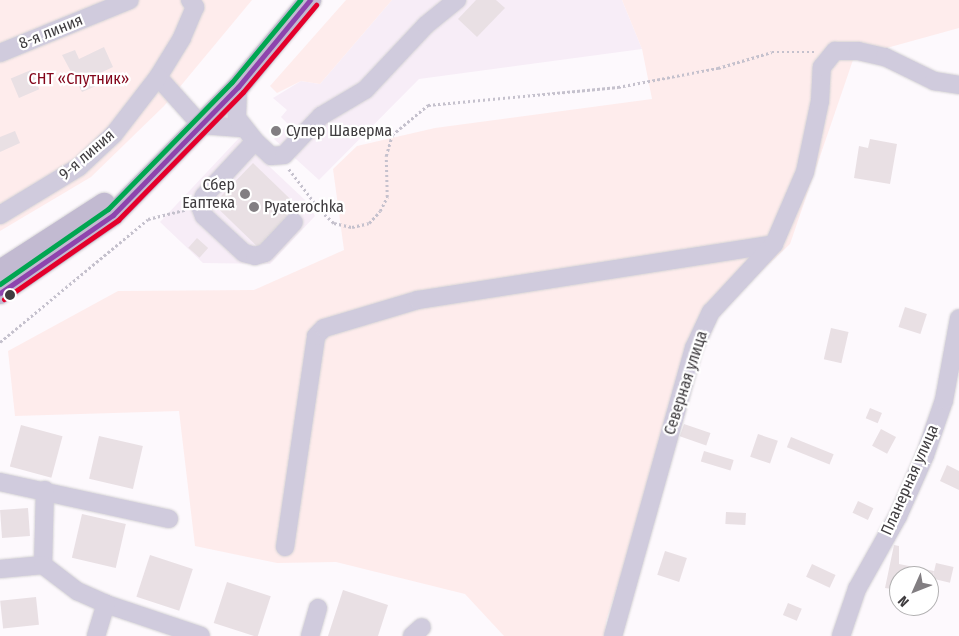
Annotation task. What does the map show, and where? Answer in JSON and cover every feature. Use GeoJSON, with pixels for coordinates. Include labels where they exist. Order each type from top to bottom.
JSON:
{"type":"FeatureCollection","features":[{"type":"Feature","properties":{"kind":"main road"},"geometry":{"type":"LineString","coordinates":[[0,293],[113,215],[238,86],[310,0]]}},
{"type":"Feature","properties":{"kind":"main road"},"geometry":{"type":"LineString","coordinates":[[0,271],[177,150]]}},
{"type":"Feature","properties":{"kind":"street","name":"8-я линия"},"geometry":{"type":"LineString","coordinates":[[0,53],[130,0]]}},
{"type":"Feature","properties":{"kind":"street","name":"9-я линия"},"geometry":{"type":"LineString","coordinates":[[0,215],[79,167],[114,134],[158,77],[182,38],[195,7],[190,0]]}},
{"type":"Feature","properties":{"kind":"street"},"geometry":{"type":"LineString","coordinates":[[238,86],[235,107],[241,128],[278,158],[321,116],[365,90],[426,25],[457,0]]}},
{"type":"Feature","properties":{"kind":"street"},"geometry":{"type":"LineString","coordinates":[[835,52],[885,58],[934,81],[959,85]]}},
{"type":"Feature","properties":{"kind":"street","name":"Северная улица"},"geometry":{"type":"LineString","coordinates":[[613,636],[694,348],[710,312],[774,244],[805,172],[820,100],[822,67],[835,52]]}},
{"type":"Feature","properties":{"kind":"street"},"geometry":{"type":"LineString","coordinates":[[158,77],[201,125],[241,128]]}},
{"type":"Feature","properties":{"kind":"street"},"geometry":{"type":"LineString","coordinates":[[255,141],[204,196],[200,206],[244,253],[255,256],[266,253],[294,222]]}},
{"type":"Feature","properties":{"kind":"street"},"geometry":{"type":"LineString","coordinates":[[284,547],[316,336],[324,328],[418,300],[774,244]]}},
{"type":"Feature","properties":{"kind":"street","name":"Планерная улица"},"geometry":{"type":"LineString","coordinates":[[841,636],[857,589],[898,516],[925,455],[944,400],[959,318]]}},
{"type":"Feature","properties":{"kind":"street"},"geometry":{"type":"LineString","coordinates":[[0,482],[45,490],[168,519]]}},
{"type":"Feature","properties":{"kind":"street"},"geometry":{"type":"LineString","coordinates":[[42,565],[45,490]]}},
{"type":"Feature","properties":{"kind":"street"},"geometry":{"type":"LineString","coordinates":[[0,569],[42,565],[77,590],[106,604],[201,636]]}},
{"type":"Feature","properties":{"kind":"street"},"geometry":{"type":"LineString","coordinates":[[96,636],[106,604]]}},
{"type":"Feature","properties":{"kind":"street"},"geometry":{"type":"LineString","coordinates":[[310,636],[318,608]]}},
{"type":"Feature","properties":{"kind":"path"},"geometry":{"type":"LineString","coordinates":[[278,158],[304,184],[321,211],[334,223],[352,227],[369,223],[380,211],[387,196],[386,156],[392,135],[428,105],[618,87],[718,68],[772,52],[835,52]]}},
{"type":"Feature","properties":{"kind":"path"},"geometry":{"type":"LineString","coordinates":[[0,342],[148,219],[200,206]]}},
{"type":"Feature","properties":{"kind":"shaded area"},"geometry":{"type":"Polygon","coordinates":[[[392,0],[622,0],[642,49],[419,79],[319,180],[274,139],[288,124],[281,117],[287,110],[273,98],[301,81],[320,84],[392,0]]]}},
{"type":"Feature","properties":{"kind":"shaded area"},"geometry":{"type":"Polygon","coordinates":[[[239,138],[305,200],[315,216],[270,264],[203,263],[160,222],[239,138]]]}},
{"type":"Feature","properties":{"kind":"green space","name":"СНТ «Спутник»"},"geometry":{"type":"Polygon","coordinates":[[[0,0],[252,0],[164,106],[91,177],[0,231],[0,0]]]}},
{"type":"Feature","properties":{"kind":"green space"},"geometry":{"type":"Polygon","coordinates":[[[346,0],[392,0],[320,84],[301,81],[277,93],[270,86],[346,0]]]}},
{"type":"Feature","properties":{"kind":"green space"},"geometry":{"type":"Polygon","coordinates":[[[622,0],[959,0],[959,28],[854,57],[790,244],[742,290],[708,308],[606,621],[605,636],[504,636],[465,594],[336,562],[277,563],[195,546],[179,411],[15,416],[8,351],[118,291],[254,290],[344,250],[333,169],[357,146],[435,128],[652,99],[642,49],[622,0]]]}},
{"type":"Feature","properties":{"kind":"building"},"geometry":{"type":"Polygon","coordinates":[[[476,0],[496,0],[505,8],[477,37],[458,19],[476,0]]]}},
{"type":"Feature","properties":{"kind":"building"},"geometry":{"type":"Polygon","coordinates":[[[104,47],[113,67],[92,77],[96,86],[82,92],[62,55],[75,50],[79,59],[104,47]]]}},
{"type":"Feature","properties":{"kind":"building"},"geometry":{"type":"Polygon","coordinates":[[[31,70],[39,89],[19,98],[11,79],[31,70]]]}},
{"type":"Feature","properties":{"kind":"building"},"geometry":{"type":"Polygon","coordinates":[[[15,131],[20,143],[0,152],[0,137],[15,131]]]}},
{"type":"Feature","properties":{"kind":"building"},"geometry":{"type":"Polygon","coordinates":[[[870,139],[897,144],[890,184],[854,178],[859,146],[868,148],[870,139]]]}},
{"type":"Feature","properties":{"kind":"building"},"geometry":{"type":"Polygon","coordinates":[[[253,163],[299,207],[259,248],[213,204],[253,163]]]}},
{"type":"Feature","properties":{"kind":"building"},"geometry":{"type":"Polygon","coordinates":[[[197,238],[208,248],[199,258],[188,248],[197,238]]]}},
{"type":"Feature","properties":{"kind":"building"},"geometry":{"type":"Polygon","coordinates":[[[905,307],[927,314],[920,334],[899,327],[905,307]]]}},
{"type":"Feature","properties":{"kind":"building"},"geometry":{"type":"Polygon","coordinates":[[[831,328],[849,332],[841,363],[824,359],[831,328]]]}},
{"type":"Feature","properties":{"kind":"building"},"geometry":{"type":"Polygon","coordinates":[[[870,408],[882,413],[878,423],[866,418],[870,408]]]}},
{"type":"Feature","properties":{"kind":"building"},"geometry":{"type":"Polygon","coordinates":[[[684,424],[710,433],[706,445],[680,436],[684,424]]]}},
{"type":"Feature","properties":{"kind":"building"},"geometry":{"type":"Polygon","coordinates":[[[21,425],[63,436],[51,478],[10,467],[21,425]]]}},
{"type":"Feature","properties":{"kind":"building"},"geometry":{"type":"Polygon","coordinates":[[[881,429],[896,437],[887,454],[872,446],[881,429]]]}},
{"type":"Feature","properties":{"kind":"building"},"geometry":{"type":"Polygon","coordinates":[[[758,434],[778,441],[770,464],[750,457],[758,434]]]}},
{"type":"Feature","properties":{"kind":"building"},"geometry":{"type":"Polygon","coordinates":[[[99,436],[143,446],[133,489],[89,479],[99,436]]]}},
{"type":"Feature","properties":{"kind":"building"},"geometry":{"type":"Polygon","coordinates":[[[791,437],[834,454],[830,464],[787,447],[791,437]]]}},
{"type":"Feature","properties":{"kind":"building"},"geometry":{"type":"Polygon","coordinates":[[[704,451],[734,460],[730,471],[701,462],[704,451]]]}},
{"type":"Feature","properties":{"kind":"building"},"geometry":{"type":"Polygon","coordinates":[[[947,465],[959,471],[959,490],[940,481],[947,465]]]}},
{"type":"Feature","properties":{"kind":"building"},"geometry":{"type":"Polygon","coordinates":[[[858,501],[873,508],[868,520],[853,513],[858,501]]]}},
{"type":"Feature","properties":{"kind":"building"},"geometry":{"type":"Polygon","coordinates":[[[28,508],[30,536],[2,538],[0,510],[28,508]]]}},
{"type":"Feature","properties":{"kind":"building"},"geometry":{"type":"Polygon","coordinates":[[[726,512],[746,513],[745,525],[725,524],[726,512]]]}},
{"type":"Feature","properties":{"kind":"building"},"geometry":{"type":"Polygon","coordinates":[[[82,514],[126,524],[116,568],[72,558],[82,514]]]}},
{"type":"Feature","properties":{"kind":"building"},"geometry":{"type":"Polygon","coordinates":[[[894,545],[899,546],[899,564],[909,566],[890,566],[894,545]]]}},
{"type":"Feature","properties":{"kind":"building"},"geometry":{"type":"Polygon","coordinates":[[[665,551],[687,558],[679,582],[657,575],[665,551]]]}},
{"type":"Feature","properties":{"kind":"building"},"geometry":{"type":"Polygon","coordinates":[[[150,555],[193,569],[179,611],[136,597],[150,555]]]}},
{"type":"Feature","properties":{"kind":"building"},"geometry":{"type":"Polygon","coordinates":[[[936,563],[954,567],[950,583],[939,580],[939,566],[935,566],[936,563]]]}},
{"type":"Feature","properties":{"kind":"building"},"geometry":{"type":"Polygon","coordinates":[[[812,564],[836,575],[830,588],[806,577],[812,564]]]}},
{"type":"Feature","properties":{"kind":"building"},"geometry":{"type":"Polygon","coordinates":[[[889,569],[889,589],[885,588],[889,569]]]}},
{"type":"Feature","properties":{"kind":"building"},"geometry":{"type":"Polygon","coordinates":[[[227,582],[271,596],[258,636],[214,623],[227,582]]]}},
{"type":"Feature","properties":{"kind":"building"},"geometry":{"type":"Polygon","coordinates":[[[343,590],[388,605],[378,636],[328,636],[343,590]]]}},
{"type":"Feature","properties":{"kind":"building"},"geometry":{"type":"Polygon","coordinates":[[[36,597],[39,625],[3,629],[0,601],[36,597]]]}},
{"type":"Feature","properties":{"kind":"building"},"geometry":{"type":"Polygon","coordinates":[[[788,603],[802,609],[797,621],[783,615],[788,603]]]}},
{"type":"Feature","properties":{"kind":"transit line"},"geometry":{"type":"LineString","coordinates":[[0,284],[108,209],[232,82],[300,0]]}},
{"type":"Feature","properties":{"kind":"transit line"},"geometry":{"type":"LineString","coordinates":[[0,293],[113,215],[238,87],[310,0]]}},
{"type":"Feature","properties":{"kind":"transit line"},"geometry":{"type":"LineString","coordinates":[[4,299],[118,220],[243,92],[316,5]]}},
{"type":"Feature","properties":{"kind":"place","name":"Супер Шаверма"},"geometry":{"type":"Point","coordinates":[276,131]}},
{"type":"Feature","properties":{"kind":"place","name":"Сбер Еаптека"},"geometry":{"type":"Point","coordinates":[245,194]}},
{"type":"Feature","properties":{"kind":"place","name":"Pyaterochka"},"geometry":{"type":"Point","coordinates":[254,207]}}]}
